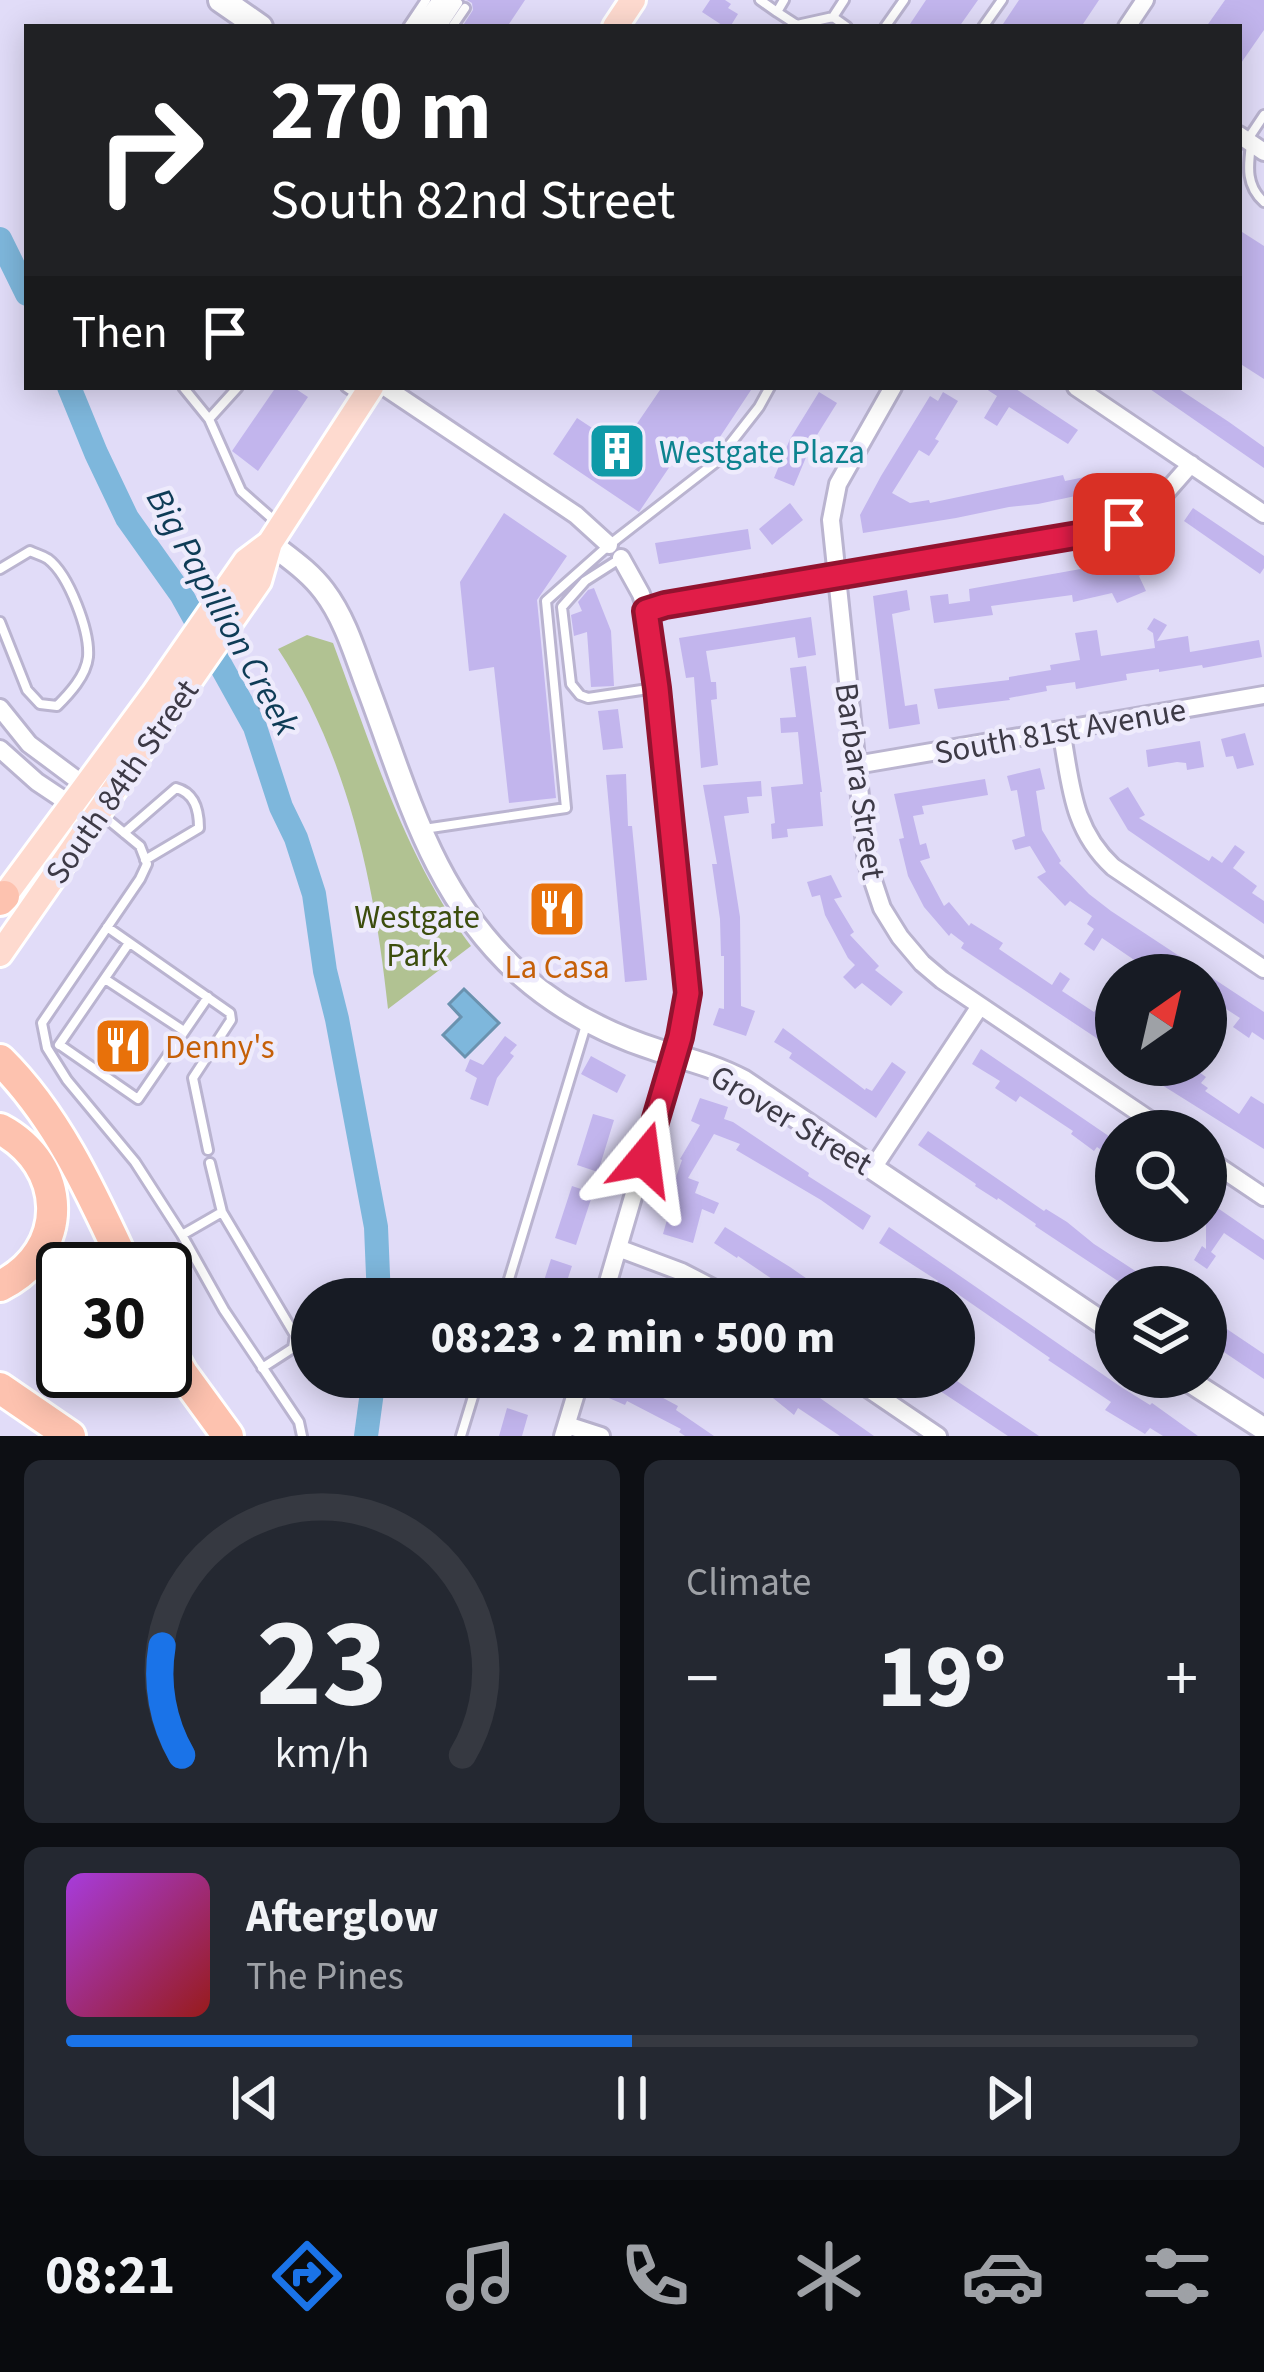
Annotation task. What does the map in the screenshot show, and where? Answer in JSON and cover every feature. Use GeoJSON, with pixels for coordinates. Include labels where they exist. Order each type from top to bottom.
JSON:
{"type":"FeatureCollection","features":[{"type":"Feature","properties":{"kind":"highway"},"geometry":{"type":"LineString","coordinates":[[0,1060],[35,1099],[115,1242]]}},
{"type":"Feature","properties":{"kind":"highway"},"geometry":{"type":"LineString","coordinates":[[0,1080],[64,1148]]}},
{"type":"Feature","properties":{"kind":"highway"},"geometry":{"type":"LineString","coordinates":[[0,1129],[34,1155],[44,1171],[52,1208],[43,1249],[14,1279],[0,1286]]}},
{"type":"Feature","properties":{"kind":"highway"},"geometry":{"type":"LineString","coordinates":[[192,1387],[228,1436]]}},
{"type":"Feature","properties":{"kind":"highway"},"geometry":{"type":"LineString","coordinates":[[0,1388],[70,1436]]}},
{"type":"Feature","properties":{"kind":"main road"},"geometry":{"type":"LineString","coordinates":[[221,0],[256,24]]}},
{"type":"Feature","properties":{"kind":"main road","name":"South 84th Street"},"geometry":{"type":"LineString","coordinates":[[0,954],[99,812],[159,706],[252,571],[366,390]]}},
{"type":"Feature","properties":{"kind":"main road","name":"South 84th Street"},"geometry":{"type":"LineString","coordinates":[[2,899],[85,784],[159,706]]}},
{"type":"Feature","properties":{"kind":"street"},"geometry":{"type":"LineString","coordinates":[[366,390],[576,515],[615,552],[646,611],[688,975],[686,1012],[610,1278]]}},
{"type":"Feature","properties":{"kind":"street","name":"Barbara Street"},"geometry":{"type":"LineString","coordinates":[[891,390],[838,484],[831,520],[867,863],[882,908],[922,963],[1135,1110]]}},
{"type":"Feature","properties":{"kind":"street"},"geometry":{"type":"LineString","coordinates":[[1080,390],[1264,514]]}},
{"type":"Feature","properties":{"kind":"street"},"geometry":{"type":"LineString","coordinates":[[646,611],[1114,528],[1154,506],[1191,464]]}},
{"type":"Feature","properties":{"kind":"street","name":"Grover Street"},"geometry":{"type":"LineString","coordinates":[[275,535],[339,615],[441,875],[492,946],[542,992],[586,1022],[742,1081],[1095,1318]]}},
{"type":"Feature","properties":{"kind":"street","name":"South 81st Avenue"},"geometry":{"type":"LineString","coordinates":[[856,765],[1264,695]]}},
{"type":"Feature","properties":{"kind":"street"},"geometry":{"type":"LineString","coordinates":[[0,708],[29,743],[85,784],[95,795],[99,812],[70,806],[0,748]]}},
{"type":"Feature","properties":{"kind":"street"},"geometry":{"type":"LineString","coordinates":[[1061,730],[1075,808],[1090,842],[1113,867],[1264,969]]}},
{"type":"Feature","properties":{"kind":"street"},"geometry":{"type":"LineString","coordinates":[[874,1168],[980,1006]]}},
{"type":"Feature","properties":{"kind":"street"},"geometry":{"type":"LineString","coordinates":[[1227,1172],[1264,1197]]}},
{"type":"Feature","properties":{"kind":"street"},"geometry":{"type":"LineString","coordinates":[[618,1248],[694,1278]]}},
{"type":"Feature","properties":{"kind":"street"},"geometry":{"type":"LineString","coordinates":[[575,1398],[565,1430],[601,1436]]}},
{"type":"Feature","properties":{"kind":"street"},"geometry":{"type":"LineString","coordinates":[[882,1398],[938,1436]]}},
{"type":"Feature","properties":{"kind":"street"},"geometry":{"type":"LineString","coordinates":[[1216,1398],[1264,1429]]}},
{"type":"Feature","properties":{"kind":"lane"},"geometry":{"type":"LineString","coordinates":[[760,0],[795,24]]}},
{"type":"Feature","properties":{"kind":"lane"},"geometry":{"type":"LineString","coordinates":[[777,12],[784,0]]}},
{"type":"Feature","properties":{"kind":"lane"},"geometry":{"type":"LineString","coordinates":[[802,24],[833,17],[844,0]]}},
{"type":"Feature","properties":{"kind":"lane"},"geometry":{"type":"LineString","coordinates":[[833,17],[843,24]]}},
{"type":"Feature","properties":{"kind":"lane"},"geometry":{"type":"LineString","coordinates":[[1264,116],[1250,143],[1249,177],[1251,188],[1264,202]]}},
{"type":"Feature","properties":{"kind":"lane"},"geometry":{"type":"LineString","coordinates":[[185,390],[209,419],[241,490],[275,535]]}},
{"type":"Feature","properties":{"kind":"lane"},"geometry":{"type":"LineString","coordinates":[[209,419],[235,390]]}},
{"type":"Feature","properties":{"kind":"lane"},"geometry":{"type":"LineString","coordinates":[[657,688],[588,698],[580,695],[571,684],[562,607],[615,552],[716,462],[768,390]]}},
{"type":"Feature","properties":{"kind":"lane"},"geometry":{"type":"LineString","coordinates":[[0,568],[30,551],[48,559],[81,615],[88,659],[72,691],[57,706],[40,704],[27,689],[0,622]]}},
{"type":"Feature","properties":{"kind":"lane"},"geometry":{"type":"LineString","coordinates":[[421,830],[566,808],[546,601],[615,552]]}},
{"type":"Feature","properties":{"kind":"lane"},"geometry":{"type":"LineString","coordinates":[[124,833],[176,788],[185,790],[196,804],[199,828],[145,860]]}},
{"type":"Feature","properties":{"kind":"lane"},"geometry":{"type":"LineString","coordinates":[[99,812],[140,846],[147,864],[42,1023],[50,1052],[67,1080],[135,1162],[224,1310],[299,1422],[302,1436]]}},
{"type":"Feature","properties":{"kind":"lane"},"geometry":{"type":"LineString","coordinates":[[107,927],[230,1013],[231,1020],[194,1078],[208,1150]]}},
{"type":"Feature","properties":{"kind":"lane"},"geometry":{"type":"LineString","coordinates":[[50,1052],[60,1045],[130,943]]}},
{"type":"Feature","properties":{"kind":"lane"},"geometry":{"type":"LineString","coordinates":[[105,979],[184,1031]]}},
{"type":"Feature","properties":{"kind":"lane"},"geometry":{"type":"LineString","coordinates":[[60,1045],[138,1099],[208,997]]}},
{"type":"Feature","properties":{"kind":"lane"},"geometry":{"type":"LineString","coordinates":[[508,1278],[586,1022]]}},
{"type":"Feature","properties":{"kind":"lane"},"geometry":{"type":"LineString","coordinates":[[210,1163],[222,1212],[295,1335],[292,1348],[262,1368]]}},
{"type":"Feature","properties":{"kind":"lane"},"geometry":{"type":"LineString","coordinates":[[182,1235],[222,1212]]}},
{"type":"Feature","properties":{"kind":"lane"},"geometry":{"type":"LineString","coordinates":[[461,1436],[473,1398]]}},
{"type":"Feature","properties":{"kind":"green space","name":"Westgate Park"},"geometry":{"type":"Polygon","coordinates":[[[307,635],[333,643],[408,838],[471,946],[388,1009],[375,915],[354,822],[323,733],[278,649],[307,635]]]}},
{"type":"Feature","properties":{"kind":"water"},"geometry":{"type":"Polygon","coordinates":[[[464,989],[499,1023],[465,1057],[443,1035],[461,1017],[449,1004],[464,989]]]}},
{"type":"Feature","properties":{"kind":"building"},"geometry":{"type":"Polygon","coordinates":[[[467,0],[525,0],[509,24],[464,24],[472,3],[467,0]]]}},
{"type":"Feature","properties":{"kind":"building"},"geometry":{"type":"Polygon","coordinates":[[[710,0],[725,0],[738,14],[732,24],[720,24],[702,12],[710,0]]]}},
{"type":"Feature","properties":{"kind":"building"},"geometry":{"type":"Polygon","coordinates":[[[926,0],[978,0],[961,24],[910,24],[926,0]]]}},
{"type":"Feature","properties":{"kind":"building"},"geometry":{"type":"Polygon","coordinates":[[[1019,0],[1099,0],[1083,24],[1003,24],[1019,0]]]}},
{"type":"Feature","properties":{"kind":"building"},"geometry":{"type":"Polygon","coordinates":[[[1225,0],[1264,0],[1264,30],[1242,62],[1242,24],[1208,24],[1225,0]]]}},
{"type":"Feature","properties":{"kind":"building"},"geometry":{"type":"Polygon","coordinates":[[[1242,232],[1264,246],[1264,379],[1242,365],[1242,232]]]}},
{"type":"Feature","properties":{"kind":"building"},"geometry":{"type":"Polygon","coordinates":[[[274,390],[298,390],[308,397],[258,471],[232,451],[274,390]]]}},
{"type":"Feature","properties":{"kind":"building","name":"Westgate Plaza"},"geometry":{"type":"Polygon","coordinates":[[[660,390],[751,390],[708,455],[687,441],[639,512],[553,454],[577,418],[621,447],[660,390]]]}},
{"type":"Feature","properties":{"kind":"building"},"geometry":{"type":"Polygon","coordinates":[[[988,390],[1018,390],[1078,430],[1068,444],[1009,407],[997,426],[984,418],[997,396],[988,390]]]}},
{"type":"Feature","properties":{"kind":"building"},"geometry":{"type":"Polygon","coordinates":[[[1151,390],[1181,390],[1229,422],[1264,447],[1264,468],[1151,390]]]}},
{"type":"Feature","properties":{"kind":"building"},"geometry":{"type":"Polygon","coordinates":[[[819,392],[837,403],[812,443],[794,486],[774,478],[790,439],[819,392]]]}},
{"type":"Feature","properties":{"kind":"building"},"geometry":{"type":"Polygon","coordinates":[[[943,392],[958,401],[935,439],[939,441],[929,456],[919,450],[892,493],[910,503],[930,503],[1063,475],[1065,481],[1095,475],[1099,491],[863,533],[860,515],[881,476],[930,396],[938,401],[943,392]]]}},
{"type":"Feature","properties":{"kind":"building"},"geometry":{"type":"Polygon","coordinates":[[[790,503],[803,520],[772,545],[759,529],[790,503]]]}},
{"type":"Feature","properties":{"kind":"building"},"geometry":{"type":"Polygon","coordinates":[[[1193,508],[1264,556],[1260,574],[1184,521],[1193,508]]]}},
{"type":"Feature","properties":{"kind":"building"},"geometry":{"type":"Polygon","coordinates":[[[504,513],[567,556],[537,600],[556,798],[509,803],[494,667],[469,671],[460,582],[504,513]]]}},
{"type":"Feature","properties":{"kind":"building"},"geometry":{"type":"Polygon","coordinates":[[[748,529],[751,549],[659,564],[655,543],[748,529]]]}},
{"type":"Feature","properties":{"kind":"building"},"geometry":{"type":"Polygon","coordinates":[[[1161,543],[1170,559],[1139,576],[1146,591],[1117,603],[1112,593],[1073,602],[1072,595],[991,606],[993,615],[934,623],[930,596],[948,594],[949,604],[970,601],[969,589],[1092,567],[1093,572],[1126,562],[1161,543]]]}},
{"type":"Feature","properties":{"kind":"building"},"geometry":{"type":"Polygon","coordinates":[[[594,588],[611,631],[614,686],[591,687],[587,632],[574,636],[571,615],[582,611],[578,602],[594,588]]]}},
{"type":"Feature","properties":{"kind":"building"},"geometry":{"type":"Polygon","coordinates":[[[907,590],[910,610],[892,614],[905,706],[917,704],[920,724],[889,729],[873,596],[907,590]]]}},
{"type":"Feature","properties":{"kind":"building"},"geometry":{"type":"Polygon","coordinates":[[[811,617],[816,655],[798,658],[795,637],[706,651],[711,682],[716,682],[717,699],[711,700],[718,765],[701,768],[694,677],[686,678],[679,638],[811,617]]]}},
{"type":"Feature","properties":{"kind":"building"},"geometry":{"type":"Polygon","coordinates":[[[1154,618],[1167,625],[1157,641],[1188,636],[1190,652],[1259,640],[1262,657],[1126,674],[1127,680],[1076,689],[1075,682],[1046,686],[1047,691],[1010,700],[938,709],[934,689],[1009,680],[1080,660],[1075,633],[1097,630],[1101,656],[1155,648],[1153,633],[1147,629],[1154,618]]]}},
{"type":"Feature","properties":{"kind":"building"},"geometry":{"type":"Polygon","coordinates":[[[806,666],[823,826],[787,829],[788,837],[772,839],[771,787],[803,784],[798,732],[781,733],[780,718],[796,717],[790,668],[806,666]]]}},
{"type":"Feature","properties":{"kind":"building"},"geometry":{"type":"Polygon","coordinates":[[[618,709],[623,748],[603,750],[598,711],[618,709]]]}},
{"type":"Feature","properties":{"kind":"building"},"geometry":{"type":"Polygon","coordinates":[[[1245,733],[1254,765],[1237,769],[1233,756],[1226,757],[1221,739],[1245,733]]]}},
{"type":"Feature","properties":{"kind":"building"},"geometry":{"type":"Polygon","coordinates":[[[1200,741],[1204,767],[1187,770],[1186,763],[1177,762],[1148,767],[1146,750],[1200,741]]]}},
{"type":"Feature","properties":{"kind":"building"},"geometry":{"type":"Polygon","coordinates":[[[1040,768],[1045,789],[1036,791],[1042,830],[1059,863],[1089,894],[1176,954],[1125,954],[1102,938],[1094,951],[1084,944],[1094,929],[1087,924],[1092,916],[1070,901],[1065,906],[1037,877],[1046,872],[1030,846],[1015,850],[1012,840],[1025,836],[1017,790],[1011,791],[1007,776],[1040,768]]]}},
{"type":"Feature","properties":{"kind":"building"},"geometry":{"type":"Polygon","coordinates":[[[626,774],[647,980],[625,982],[606,775],[626,774]]]}},
{"type":"Feature","properties":{"kind":"building"},"geometry":{"type":"Polygon","coordinates":[[[985,779],[988,795],[922,806],[924,814],[913,816],[920,845],[926,843],[930,858],[920,861],[944,906],[949,902],[969,926],[1003,943],[999,949],[1052,985],[1060,972],[1070,979],[1062,991],[1095,1011],[1095,1037],[961,948],[964,943],[949,936],[924,907],[908,876],[894,794],[985,779]]]}},
{"type":"Feature","properties":{"kind":"building"},"geometry":{"type":"Polygon","coordinates":[[[761,781],[762,796],[747,797],[749,813],[724,816],[740,917],[741,1006],[755,1011],[746,1036],[713,1025],[719,1008],[724,1009],[724,956],[712,864],[717,864],[703,785],[761,781]]]}},
{"type":"Feature","properties":{"kind":"building"},"geometry":{"type":"Polygon","coordinates":[[[1128,787],[1145,815],[1139,818],[1209,861],[1212,856],[1222,863],[1235,845],[1245,852],[1233,868],[1257,886],[1252,893],[1264,901],[1264,924],[1128,830],[1109,798],[1128,787]]]}},
{"type":"Feature","properties":{"kind":"building"},"geometry":{"type":"Polygon","coordinates":[[[831,875],[842,897],[834,899],[854,932],[850,935],[879,966],[875,970],[903,992],[891,1006],[862,983],[855,989],[843,977],[855,965],[825,915],[820,895],[812,897],[807,882],[831,875]]]}},
{"type":"Feature","properties":{"kind":"building","name":"La Casa"},"geometry":{"type":"Polygon","coordinates":[[[560,887],[578,909],[568,917],[569,930],[531,915],[538,906],[530,897],[535,890],[560,887]]]}},
{"type":"Feature","properties":{"kind":"building"},"geometry":{"type":"Polygon","coordinates":[[[1227,988],[1264,1012],[1264,1040],[1252,1032],[1249,1038],[1233,1027],[1240,1018],[1227,1010],[1227,988]]]}},
{"type":"Feature","properties":{"kind":"building"},"geometry":{"type":"Polygon","coordinates":[[[783,1028],[865,1090],[872,1091],[892,1062],[906,1072],[876,1118],[789,1058],[792,1053],[774,1042],[783,1028]]]}},
{"type":"Feature","properties":{"kind":"building"},"geometry":{"type":"Polygon","coordinates":[[[505,1036],[517,1045],[497,1078],[488,1106],[470,1099],[477,1078],[465,1071],[470,1059],[483,1065],[505,1036]]]}},
{"type":"Feature","properties":{"kind":"building"},"geometry":{"type":"Polygon","coordinates":[[[981,1049],[1095,1127],[1095,1150],[1020,1096],[1016,1102],[995,1088],[1000,1081],[972,1064],[981,1049]]]}},
{"type":"Feature","properties":{"kind":"building"},"geometry":{"type":"Polygon","coordinates":[[[591,1056],[626,1075],[617,1093],[581,1074],[591,1056]]]}},
{"type":"Feature","properties":{"kind":"building"},"geometry":{"type":"Polygon","coordinates":[[[1164,1086],[1205,1086],[1205,1091],[1239,1114],[1251,1096],[1264,1104],[1264,1149],[1227,1126],[1227,1110],[1202,1110],[1164,1086]]]}},
{"type":"Feature","properties":{"kind":"building"},"geometry":{"type":"Polygon","coordinates":[[[700,1098],[728,1107],[724,1119],[871,1216],[863,1230],[736,1150],[740,1144],[714,1134],[688,1178],[699,1182],[695,1193],[719,1203],[714,1214],[702,1209],[693,1243],[663,1234],[680,1159],[700,1125],[691,1121],[700,1098]]]}},
{"type":"Feature","properties":{"kind":"building"},"geometry":{"type":"Polygon","coordinates":[[[593,1114],[614,1120],[598,1172],[577,1165],[593,1114]]]}},
{"type":"Feature","properties":{"kind":"building"},"geometry":{"type":"Polygon","coordinates":[[[928,1131],[1128,1266],[1095,1266],[918,1145],[928,1131]]]}},
{"type":"Feature","properties":{"kind":"building"},"geometry":{"type":"Polygon","coordinates":[[[572,1186],[593,1193],[576,1245],[555,1238],[572,1186]]]}},
{"type":"Feature","properties":{"kind":"building"},"geometry":{"type":"Polygon","coordinates":[[[1227,1214],[1264,1240],[1264,1260],[1227,1235],[1227,1214]]]}},
{"type":"Feature","properties":{"kind":"building"},"geometry":{"type":"Polygon","coordinates":[[[725,1227],[806,1278],[771,1278],[714,1243],[725,1227]]]}},
{"type":"Feature","properties":{"kind":"building"},"geometry":{"type":"Polygon","coordinates":[[[889,1227],[963,1278],[933,1278],[879,1243],[889,1227]]]}},
{"type":"Feature","properties":{"kind":"building"},"geometry":{"type":"Polygon","coordinates":[[[1206,1242],[1218,1242],[1211,1252],[1216,1256],[1209,1266],[1203,1266],[1194,1260],[1202,1246],[1206,1249],[1206,1242]]]}},
{"type":"Feature","properties":{"kind":"building"},"geometry":{"type":"Polygon","coordinates":[[[551,1259],[572,1266],[568,1278],[545,1278],[551,1259]]]}},
{"type":"Feature","properties":{"kind":"building"},"geometry":{"type":"Polygon","coordinates":[[[975,1286],[1095,1369],[1095,1391],[975,1306],[975,1286]]]}},
{"type":"Feature","properties":{"kind":"building"},"geometry":{"type":"Polygon","coordinates":[[[1227,1329],[1264,1354],[1264,1379],[1227,1354],[1227,1329]]]}},
{"type":"Feature","properties":{"kind":"building"},"geometry":{"type":"Polygon","coordinates":[[[975,1393],[1039,1436],[1008,1436],[951,1398],[975,1398],[975,1393]]]}},
{"type":"Feature","properties":{"kind":"building"},"geometry":{"type":"Polygon","coordinates":[[[609,1398],[663,1398],[714,1436],[685,1436],[681,1429],[627,1401],[625,1405],[609,1398]]]}},
{"type":"Feature","properties":{"kind":"building"},"geometry":{"type":"Polygon","coordinates":[[[773,1398],[820,1398],[874,1436],[840,1436],[798,1408],[794,1415],[773,1398]]]}},
{"type":"Feature","properties":{"kind":"building"},"geometry":{"type":"Polygon","coordinates":[[[1105,1398],[1152,1403],[1198,1436],[1163,1436],[1150,1428],[1145,1434],[1105,1410],[1111,1402],[1105,1398]]]}},
{"type":"Feature","properties":{"kind":"building"},"geometry":{"type":"Polygon","coordinates":[[[507,1408],[528,1415],[522,1436],[499,1436],[507,1408]]]}},
{"type":"Feature","properties":{"kind":"waterway","name":"Big Papillion Creek"},"geometry":{"type":"LineString","coordinates":[[0,239],[24,288]]}},
{"type":"Feature","properties":{"kind":"waterway","name":"Big Papillion Creek"},"geometry":{"type":"LineString","coordinates":[[70,390],[127,518],[181,594],[255,727],[296,838],[314,894],[376,1227],[378,1278]]}},
{"type":"Feature","properties":{"kind":"waterway"},"geometry":{"type":"LineString","coordinates":[[255,727],[260,689]]}},
{"type":"Feature","properties":{"kind":"waterway","name":"Big Papillion Creek"},"geometry":{"type":"LineString","coordinates":[[366,1436],[371,1398]]}},
{"type":"Feature","properties":{"kind":"place","name":"Westgate Plaza"},"geometry":{"type":"Point","coordinates":[617,451]}},
{"type":"Feature","properties":{"kind":"place","name":"La Casa"},"geometry":{"type":"Point","coordinates":[557,909]}},
{"type":"Feature","properties":{"kind":"place","name":"Denny's"},"geometry":{"type":"Point","coordinates":[123,1046]}},
{"type":"Feature","properties":{"kind":"route"},"geometry":{"type":"LineString","coordinates":[[644,1159],[688,993],[646,611],[1124,524]]}}]}
